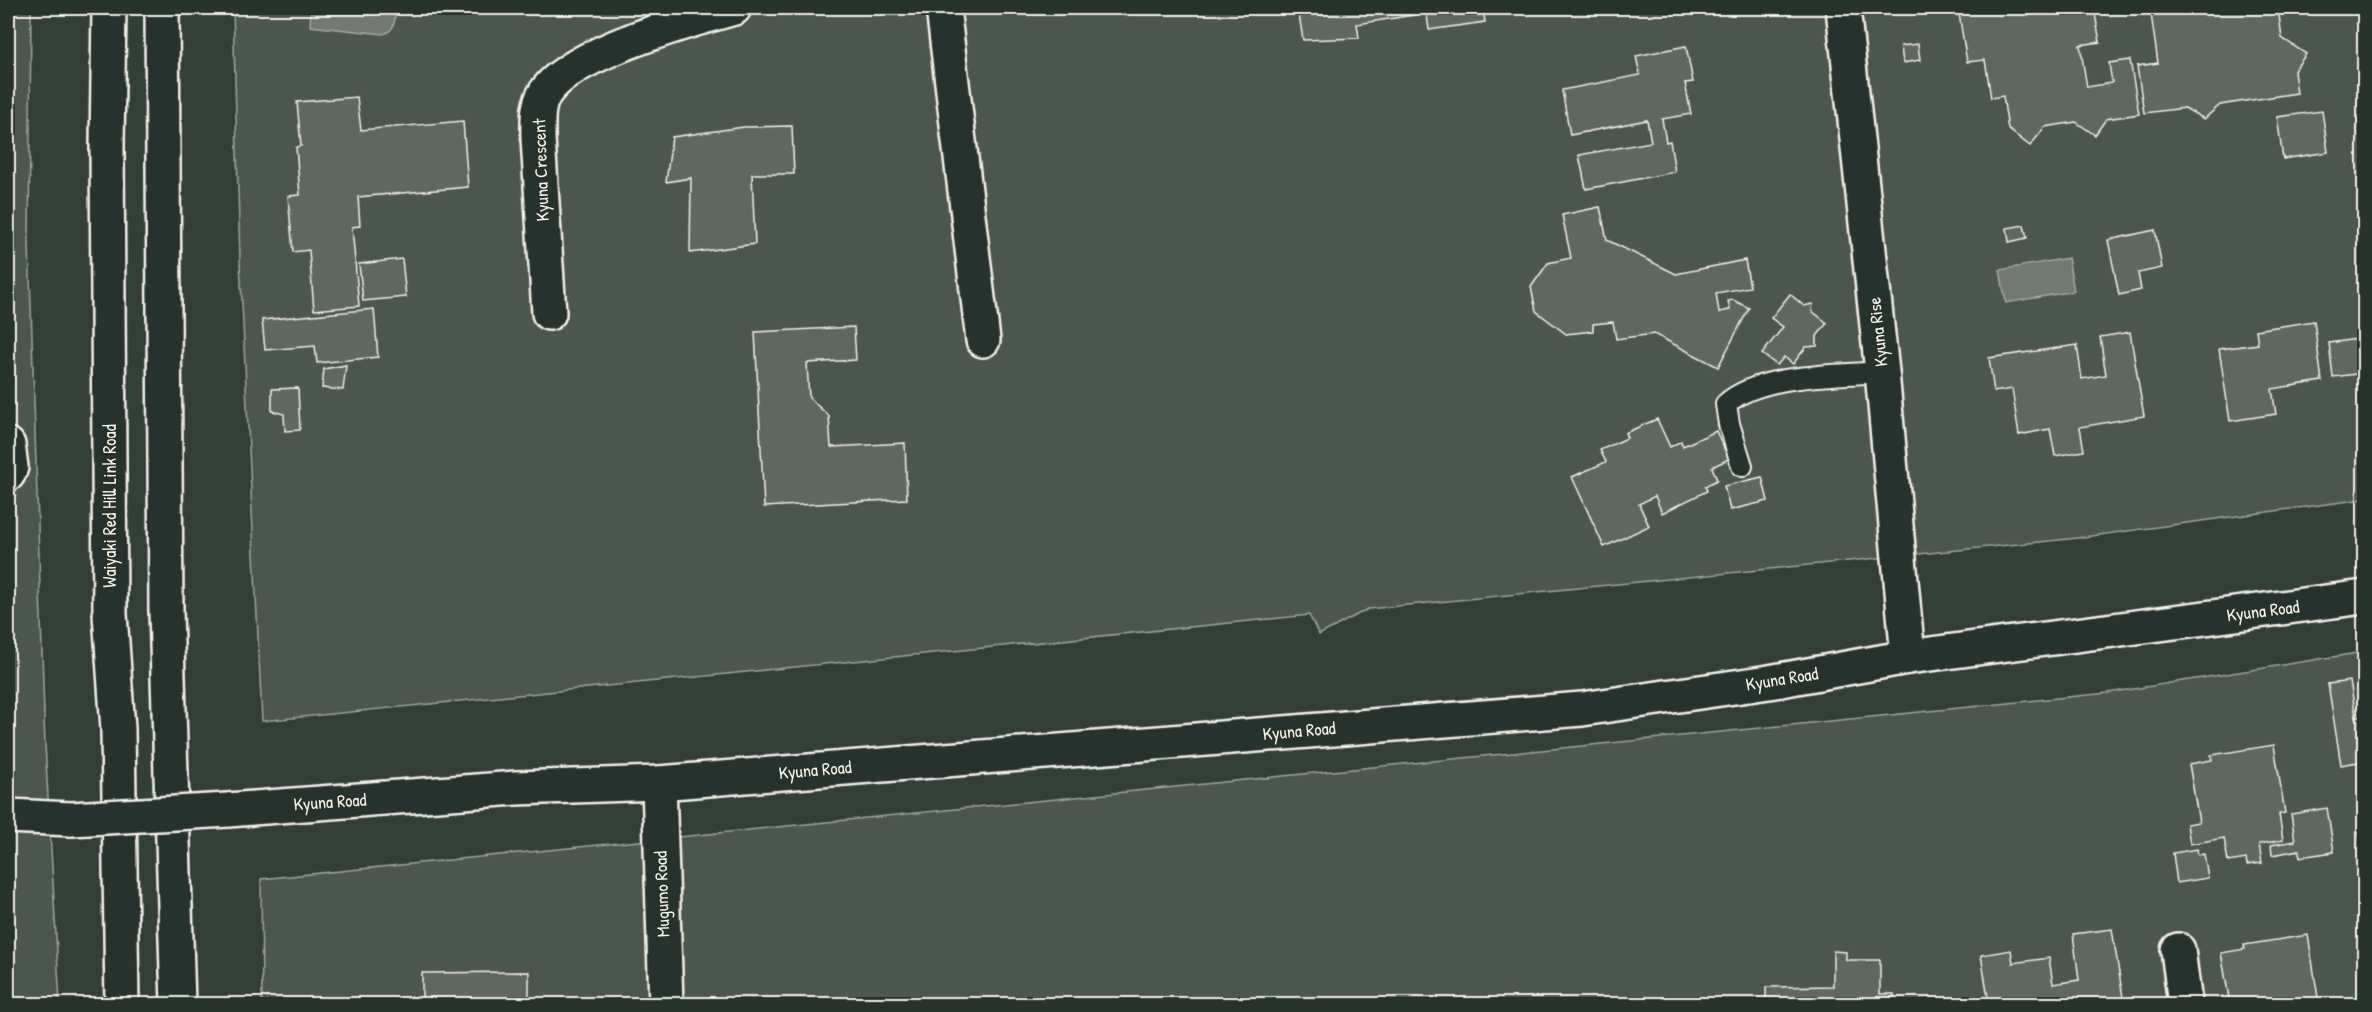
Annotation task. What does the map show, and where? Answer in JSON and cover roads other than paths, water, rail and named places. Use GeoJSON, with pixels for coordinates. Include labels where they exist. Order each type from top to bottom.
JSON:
{"type":"FeatureCollection","features":[{"type":"Feature","properties":{"kind":"main road","name":"Waiyaki Red Hill Link Road"},"geometry":{"type":"LineString","coordinates":[[109,8],[107,146],[110,614],[118,729],[122,1005]]}},
{"type":"Feature","properties":{"kind":"main road"},"geometry":{"type":"LineString","coordinates":[[162,8],[166,611],[178,1005]]}},
{"type":"Feature","properties":{"kind":"main road","name":"Kyuna Crescent"},"geometry":{"type":"LineString","coordinates":[[549,314],[537,138],[538,111],[546,90],[562,75],[619,45],[734,8]]}},
{"type":"Feature","properties":{"kind":"main road"},"geometry":{"type":"LineString","coordinates":[[944,8],[983,340]]}},
{"type":"Feature","properties":{"kind":"main road","name":"Kyuna Rise"},"geometry":{"type":"LineString","coordinates":[[1843,8],[1882,372],[1908,657]]}},
{"type":"Feature","properties":{"kind":"main road"},"geometry":{"type":"LineString","coordinates":[[8,445],[11,466],[8,474]]}},
{"type":"Feature","properties":{"kind":"main road","name":"Kyuna Road"},"geometry":{"type":"LineString","coordinates":[[8,816],[71,819],[228,810],[516,788],[659,783],[1582,709],[1769,682],[1908,657],[2364,597]]}},
{"type":"Feature","properties":{"kind":"main road","name":"Mugumo Road"},"geometry":{"type":"LineString","coordinates":[[659,783],[666,1005]]}},
{"type":"Feature","properties":{"kind":"main road"},"geometry":{"type":"LineString","coordinates":[[2178,950],[2185,1005]]}},
{"type":"Feature","properties":{"kind":"lane"},"geometry":{"type":"LineString","coordinates":[[1742,466],[1729,424],[1726,404],[1738,393],[1751,387],[1781,381],[1882,372]]}}]}
